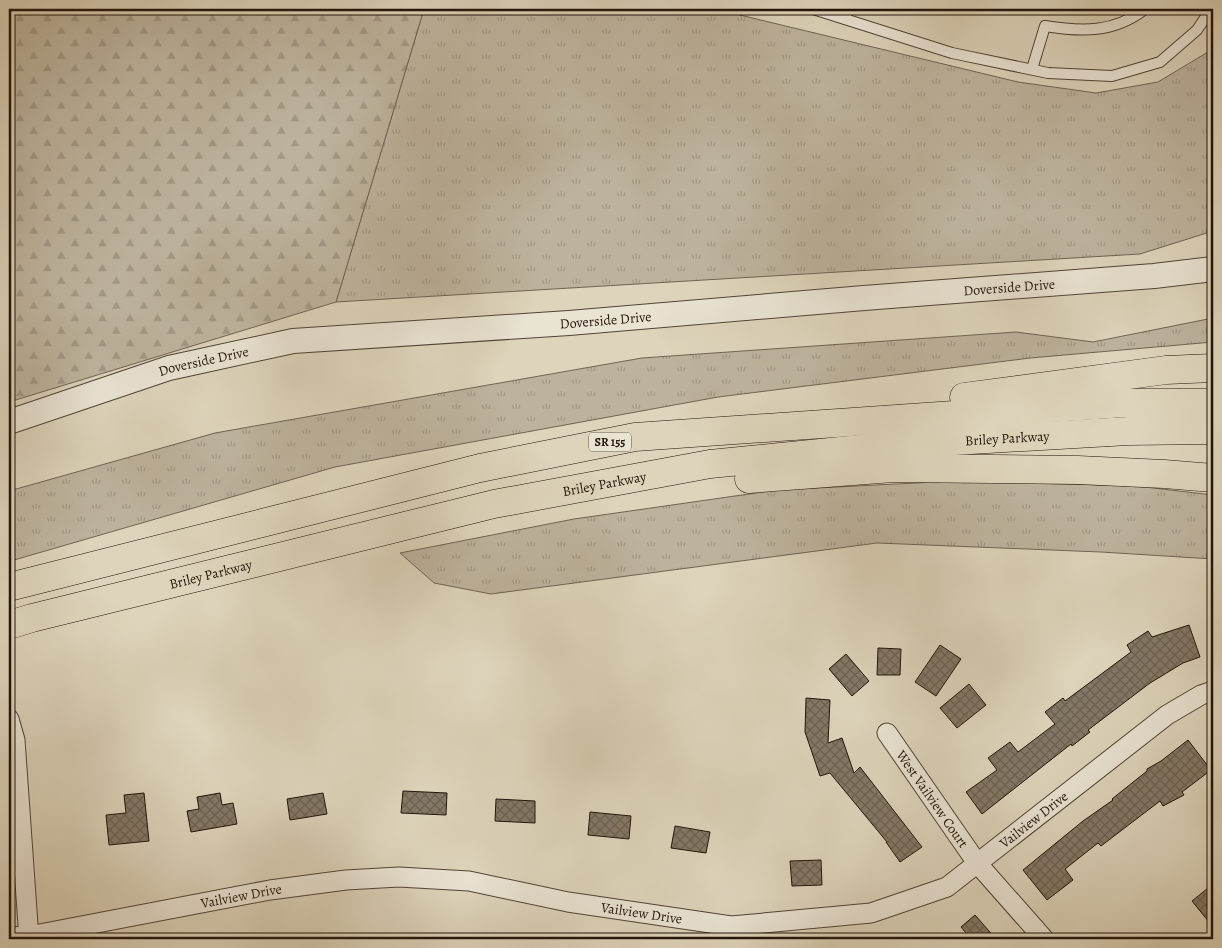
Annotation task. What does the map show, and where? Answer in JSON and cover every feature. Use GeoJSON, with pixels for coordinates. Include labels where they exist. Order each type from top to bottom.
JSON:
{"type":"FeatureCollection","features":[{"type":"Feature","properties":{"kind":"highway"},"geometry":{"type":"LineString","coordinates":[[635,437],[802,410],[947,399],[1166,370],[1213,368]]}},
{"type":"Feature","properties":{"kind":"highway","name":"Briley Parkway"},"geometry":{"type":"LineString","coordinates":[[15,585],[480,468],[635,437],[1125,403],[1213,403]]}},
{"type":"Feature","properties":{"kind":"highway","name":"Briley Parkway"},"geometry":{"type":"LineString","coordinates":[[20,621],[494,504],[710,464],[920,443],[1128,432],[1213,430]]}},
{"type":"Feature","properties":{"kind":"highway"},"geometry":{"type":"LineString","coordinates":[[494,504],[594,497],[694,483],[893,468],[1078,470],[1213,478]]}},
{"type":"Feature","properties":{"kind":"street","name":"Doverside Drive"},"geometry":{"type":"LineString","coordinates":[[9,422],[170,368],[293,341],[579,322],[1154,276],[1213,269]]}},
{"type":"Feature","properties":{"kind":"street","name":"Vailview Drive"},"geometry":{"type":"LineString","coordinates":[[9,937],[29,937],[270,890],[346,880],[399,877],[470,881],[731,933],[871,913],[947,886],[1167,714],[1201,695],[1213,691]]}},
{"type":"Feature","properties":{"kind":"street"},"geometry":{"type":"LineString","coordinates":[[9,719],[15,740],[29,937]]}},
{"type":"Feature","properties":{"kind":"street","name":"West Vailview Court"},"geometry":{"type":"LineString","coordinates":[[887,733],[977,863],[1044,939]]}},
{"type":"Feature","properties":{"kind":"lane"},"geometry":{"type":"LineString","coordinates":[[813,9],[846,14],[952,53],[1048,72],[1112,76],[1160,62],[1197,30],[1211,9]]}},
{"type":"Feature","properties":{"kind":"lane"},"geometry":{"type":"LineString","coordinates":[[1032,69],[1045,26],[1073,30],[1114,26],[1134,17],[1144,9]]}},
{"type":"Feature","properties":{"kind":"green space"},"geometry":{"type":"Polygon","coordinates":[[[9,9],[424,9],[336,302],[9,402],[9,9]]]}},
{"type":"Feature","properties":{"kind":"green space"},"geometry":{"type":"Polygon","coordinates":[[[424,9],[715,9],[1018,82],[1096,93],[1158,82],[1213,49],[1213,231],[1140,254],[336,302],[424,9]]]}},
{"type":"Feature","properties":{"kind":"green space"},"geometry":{"type":"Polygon","coordinates":[[[1213,318],[1213,342],[1030,358],[718,397],[335,467],[14,560],[9,546],[9,491],[215,433],[642,358],[1016,332],[1093,342],[1213,318]]]}},
{"type":"Feature","properties":{"kind":"green space"},"geometry":{"type":"Polygon","coordinates":[[[956,481],[1136,486],[1213,495],[1213,559],[1101,552],[877,543],[491,594],[434,583],[400,553],[574,519],[777,490],[956,481]]]}},
{"type":"Feature","properties":{"kind":"building"},"geometry":{"type":"Polygon","coordinates":[[[1189,625],[1200,657],[1183,663],[1150,683],[1088,730],[1090,732],[1072,746],[1071,744],[982,814],[966,792],[997,770],[988,758],[1010,742],[1018,752],[1055,724],[1045,712],[1063,698],[1065,701],[1131,652],[1127,645],[1148,631],[1152,637],[1189,625]]]}},
{"type":"Feature","properties":{"kind":"building"},"geometry":{"type":"Polygon","coordinates":[[[940,645],[961,659],[936,696],[915,682],[940,645]]]}},
{"type":"Feature","properties":{"kind":"building"},"geometry":{"type":"Polygon","coordinates":[[[878,648],[901,649],[900,675],[877,675],[878,648]]]}},
{"type":"Feature","properties":{"kind":"building"},"geometry":{"type":"Polygon","coordinates":[[[846,654],[869,681],[852,696],[829,669],[846,654]]]}},
{"type":"Feature","properties":{"kind":"building"},"geometry":{"type":"Polygon","coordinates":[[[969,684],[986,705],[957,728],[940,708],[969,684]]]}},
{"type":"Feature","properties":{"kind":"building"},"geometry":{"type":"Polygon","coordinates":[[[806,698],[830,700],[828,743],[842,738],[854,773],[860,767],[922,847],[900,862],[887,842],[830,773],[820,776],[805,732],[806,698]]]}},
{"type":"Feature","properties":{"kind":"building"},"geometry":{"type":"Polygon","coordinates":[[[1188,740],[1211,770],[1182,792],[1184,795],[1163,806],[1160,801],[1101,846],[1098,843],[1065,869],[1073,880],[1047,900],[1023,870],[1083,821],[1113,800],[1147,769],[1161,761],[1188,740]]]}},
{"type":"Feature","properties":{"kind":"building"},"geometry":{"type":"Polygon","coordinates":[[[403,791],[447,793],[446,815],[401,813],[403,791]]]}},
{"type":"Feature","properties":{"kind":"building"},"geometry":{"type":"Polygon","coordinates":[[[144,793],[149,841],[109,845],[106,815],[126,813],[124,795],[144,793]]]}},
{"type":"Feature","properties":{"kind":"building"},"geometry":{"type":"Polygon","coordinates":[[[220,793],[222,805],[233,803],[237,824],[191,832],[187,811],[199,809],[197,797],[220,793]]]}},
{"type":"Feature","properties":{"kind":"building"},"geometry":{"type":"Polygon","coordinates":[[[323,793],[327,814],[290,820],[287,799],[323,793]]]}},
{"type":"Feature","properties":{"kind":"building"},"geometry":{"type":"Polygon","coordinates":[[[496,799],[535,801],[535,823],[495,821],[496,799]]]}},
{"type":"Feature","properties":{"kind":"building"},"geometry":{"type":"Polygon","coordinates":[[[590,812],[631,816],[629,839],[588,835],[590,812]]]}},
{"type":"Feature","properties":{"kind":"building"},"geometry":{"type":"Polygon","coordinates":[[[675,826],[710,832],[706,853],[671,848],[675,826]]]}},
{"type":"Feature","properties":{"kind":"building"},"geometry":{"type":"Polygon","coordinates":[[[821,860],[822,885],[792,886],[790,861],[821,860]]]}},
{"type":"Feature","properties":{"kind":"building"},"geometry":{"type":"Polygon","coordinates":[[[1213,884],[1213,927],[1192,901],[1213,884]]]}},
{"type":"Feature","properties":{"kind":"building"},"geometry":{"type":"Polygon","coordinates":[[[975,915],[996,939],[971,939],[961,927],[975,915]]]}}]}
